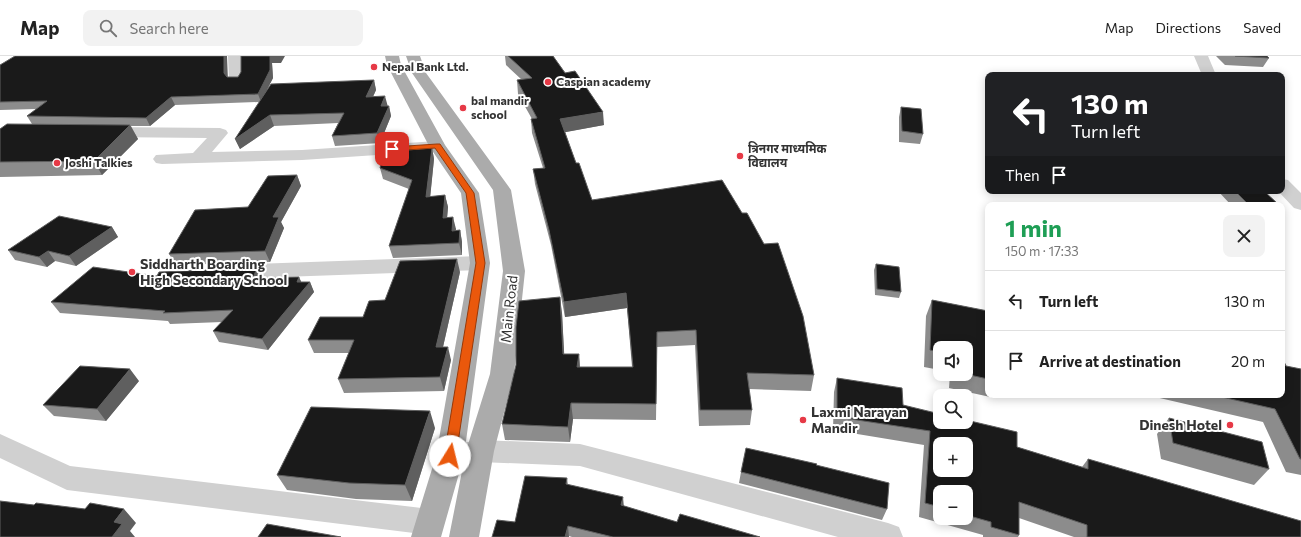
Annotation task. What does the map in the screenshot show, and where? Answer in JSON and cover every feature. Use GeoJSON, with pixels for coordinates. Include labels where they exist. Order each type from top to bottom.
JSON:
{"type":"FeatureCollection","features":[{"type":"Feature","properties":{"kind":"main road"},"geometry":{"type":"LineString","coordinates":[[392,56],[394,65],[437,146],[470,193],[480,263],[450,456],[428,530]]}},
{"type":"Feature","properties":{"kind":"main road","name":"Main Road"},"geometry":{"type":"LineString","coordinates":[[413,56],[419,73],[502,190],[514,271],[502,374],[480,451],[464,537]]}},
{"type":"Feature","properties":{"kind":"street"},"geometry":{"type":"LineString","coordinates":[[236,56],[236,80]]}},
{"type":"Feature","properties":{"kind":"street"},"geometry":{"type":"LineString","coordinates":[[1201,56],[1208,72]]}},
{"type":"Feature","properties":{"kind":"street"},"geometry":{"type":"LineString","coordinates":[[89,132],[220,133],[198,158]]}},
{"type":"Feature","properties":{"kind":"street"},"geometry":{"type":"LineString","coordinates":[[162,159],[302,155],[437,146]]}},
{"type":"Feature","properties":{"kind":"street"},"geometry":{"type":"LineString","coordinates":[[1285,187],[1301,204]]}},
{"type":"Feature","properties":{"kind":"street"},"geometry":{"type":"LineString","coordinates":[[206,272],[480,263]]}},
{"type":"Feature","properties":{"kind":"street"},"geometry":{"type":"LineString","coordinates":[[0,445],[67,478],[428,530]]}},
{"type":"Feature","properties":{"kind":"street"},"geometry":{"type":"LineString","coordinates":[[450,456],[480,451],[580,455],[888,537]]}},
{"type":"Feature","properties":{"kind":"building"},"geometry":{"type":"Polygon","coordinates":[[[15,56],[224,56],[224,73],[227,77],[238,77],[241,72],[241,56],[270,56],[270,70],[258,94],[171,97],[146,118],[27,116],[47,101],[0,102],[0,65],[15,56]]]}},
{"type":"Feature","properties":{"kind":"building"},"geometry":{"type":"Polygon","coordinates":[[[508,56],[553,56],[565,73],[575,71],[603,112],[560,119],[576,163],[579,163],[592,200],[722,180],[742,213],[747,213],[764,244],[778,243],[803,316],[814,375],[747,373],[752,410],[700,410],[696,330],[657,332],[656,404],[571,403],[568,427],[502,424],[516,365],[516,327],[519,301],[560,297],[563,354],[579,354],[577,367],[633,367],[626,293],[564,302],[549,230],[533,169],[545,168],[531,119],[537,118],[517,80],[532,78],[508,56]]]}},
{"type":"Feature","properties":{"kind":"building"},"geometry":{"type":"Polygon","coordinates":[[[1235,56],[1267,56],[1269,58],[1235,56]]]}},
{"type":"Feature","properties":{"kind":"building"},"geometry":{"type":"Polygon","coordinates":[[[374,80],[366,97],[385,96],[381,106],[389,106],[377,133],[332,136],[344,113],[270,115],[235,139],[271,84],[374,80]]]}},
{"type":"Feature","properties":{"kind":"building"},"geometry":{"type":"Polygon","coordinates":[[[901,107],[921,109],[923,134],[902,131],[901,107]]]}},
{"type":"Feature","properties":{"kind":"building"},"geometry":{"type":"Polygon","coordinates":[[[7,124],[130,125],[94,161],[0,162],[0,129],[7,124]]]}},
{"type":"Feature","properties":{"kind":"building"},"geometry":{"type":"Polygon","coordinates":[[[432,148],[426,197],[445,195],[443,218],[453,217],[452,231],[460,230],[459,243],[389,246],[412,180],[380,168],[384,152],[432,148]]]}},
{"type":"Feature","properties":{"kind":"building"},"geometry":{"type":"Polygon","coordinates":[[[297,175],[273,217],[279,217],[265,251],[169,254],[195,210],[248,207],[268,176],[297,175]]]}},
{"type":"Feature","properties":{"kind":"building"},"geometry":{"type":"Polygon","coordinates":[[[1238,194],[1267,194],[1276,202],[1246,202],[1238,194]]]}},
{"type":"Feature","properties":{"kind":"building"},"geometry":{"type":"Polygon","coordinates":[[[59,216],[112,227],[69,256],[48,251],[39,257],[8,250],[59,216]]]}},
{"type":"Feature","properties":{"kind":"building"},"geometry":{"type":"Polygon","coordinates":[[[457,259],[436,347],[448,347],[440,377],[338,379],[354,340],[308,340],[320,317],[363,317],[369,301],[385,300],[400,261],[457,259]]]}},
{"type":"Feature","properties":{"kind":"building"},"geometry":{"type":"Polygon","coordinates":[[[876,264],[899,267],[901,292],[877,289],[876,264]]]}},
{"type":"Feature","properties":{"kind":"building"},"geometry":{"type":"Polygon","coordinates":[[[93,267],[157,276],[159,272],[257,268],[253,278],[299,277],[297,282],[310,282],[262,339],[213,331],[233,310],[163,313],[165,311],[51,302],[93,267]]]}},
{"type":"Feature","properties":{"kind":"building"},"geometry":{"type":"Polygon","coordinates":[[[932,300],[985,310],[985,378],[973,376],[973,341],[933,341],[933,351],[930,350],[932,300]]]}},
{"type":"Feature","properties":{"kind":"building"},"geometry":{"type":"Polygon","coordinates":[[[1285,364],[1286,366],[1301,369],[1301,459],[1300,459],[1275,409],[1226,398],[1285,398],[1285,364]]]}},
{"type":"Feature","properties":{"kind":"building"},"geometry":{"type":"Polygon","coordinates":[[[80,366],[130,369],[97,409],[43,405],[80,366]]]}},
{"type":"Feature","properties":{"kind":"building"},"geometry":{"type":"Polygon","coordinates":[[[837,378],[902,388],[903,405],[933,412],[933,429],[973,429],[973,422],[1017,432],[1017,447],[1088,469],[1088,459],[1301,521],[1301,537],[1087,537],[1087,525],[1019,502],[1019,535],[991,527],[991,522],[973,517],[973,485],[933,485],[933,505],[925,503],[930,431],[837,417],[837,378]]]}},
{"type":"Feature","properties":{"kind":"building"},"geometry":{"type":"Polygon","coordinates":[[[311,407],[430,411],[405,485],[349,483],[277,475],[311,407]]]}},
{"type":"Feature","properties":{"kind":"building"},"geometry":{"type":"Polygon","coordinates":[[[1169,418],[1262,442],[1269,469],[1173,443],[1169,418]]]}},
{"type":"Feature","properties":{"kind":"building"},"geometry":{"type":"Polygon","coordinates":[[[746,448],[817,464],[816,465],[889,483],[887,509],[741,472],[746,448]]]}},
{"type":"Feature","properties":{"kind":"building"},"geometry":{"type":"Polygon","coordinates":[[[525,476],[567,478],[566,484],[623,497],[621,505],[677,522],[680,514],[760,537],[613,537],[568,526],[565,537],[492,537],[497,520],[515,522],[525,476]]]}},
{"type":"Feature","properties":{"kind":"building"},"geometry":{"type":"Polygon","coordinates":[[[0,501],[34,505],[36,503],[85,509],[90,503],[124,509],[114,522],[122,524],[112,537],[0,537],[0,501]]]}},
{"type":"Feature","properties":{"kind":"building"},"geometry":{"type":"Polygon","coordinates":[[[267,524],[341,537],[258,537],[267,524]]]}},
{"type":"Feature","properties":{"kind":"place","name":"Nepal Bank Ltd."},"geometry":{"type":"Point","coordinates":[374,67]}},
{"type":"Feature","properties":{"kind":"place","name":"Caspian academy"},"geometry":{"type":"Point","coordinates":[548,82]}},
{"type":"Feature","properties":{"kind":"place","name":"bal mandir school"},"geometry":{"type":"Point","coordinates":[463,108]}},
{"type":"Feature","properties":{"kind":"place","name":"त्रिनगर माध्यमिक विद्यालय"},"geometry":{"type":"Point","coordinates":[740,156]}},
{"type":"Feature","properties":{"kind":"place","name":"Joshi Talkies"},"geometry":{"type":"Point","coordinates":[57,163]}},
{"type":"Feature","properties":{"kind":"place","name":"Siddharth Boarding High Secondary School"},"geometry":{"type":"Point","coordinates":[132,272]}},
{"type":"Feature","properties":{"kind":"place","name":"Laxmi Narayan Mandir"},"geometry":{"type":"Point","coordinates":[803,420]}},
{"type":"Feature","properties":{"kind":"place","name":"Dinesh Hotel"},"geometry":{"type":"Point","coordinates":[1230,425]}},
{"type":"Feature","properties":{"kind":"route"},"geometry":{"type":"LineString","coordinates":[[392,149],[437,146],[470,193],[480,263],[450,456]]}}]}
